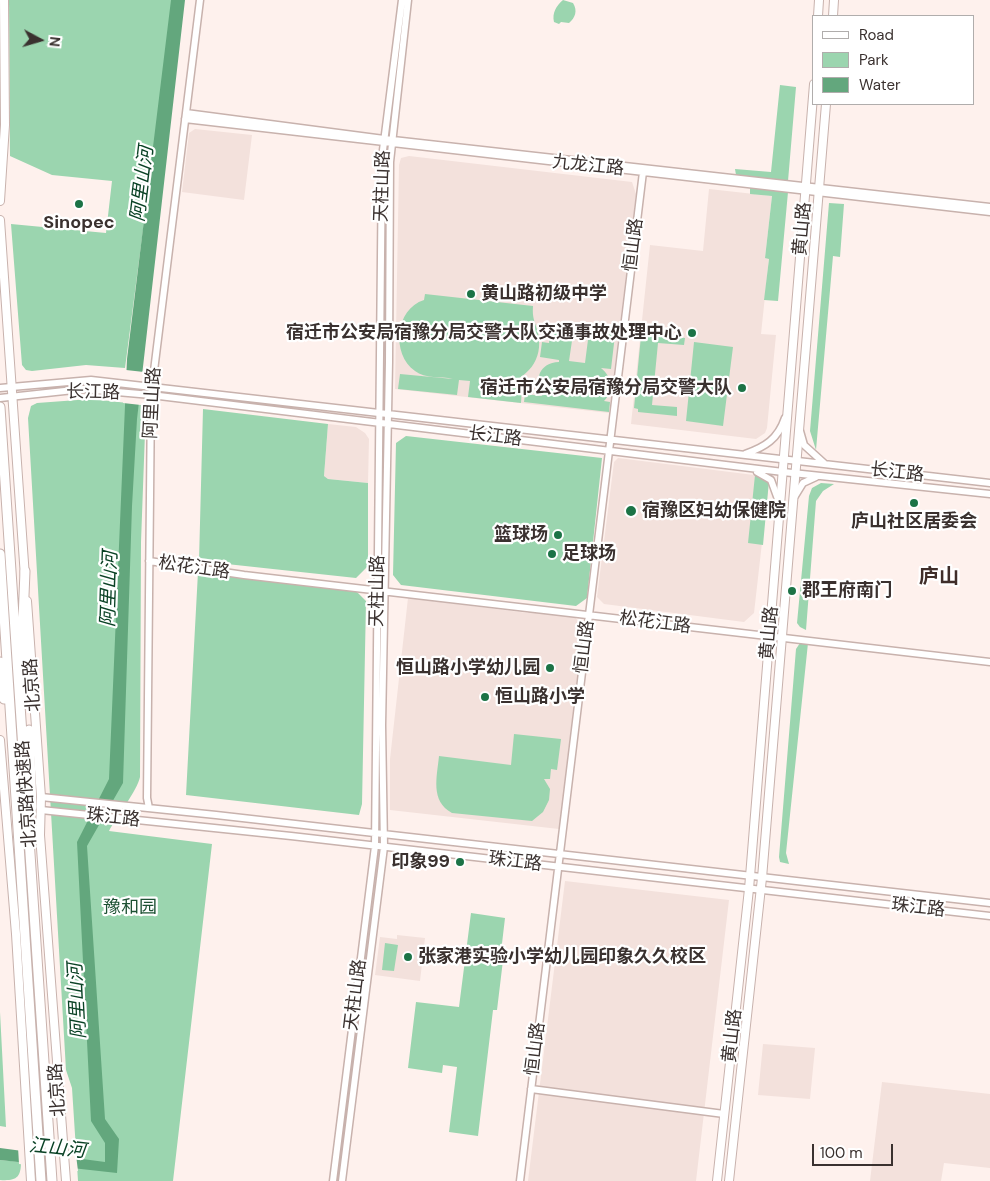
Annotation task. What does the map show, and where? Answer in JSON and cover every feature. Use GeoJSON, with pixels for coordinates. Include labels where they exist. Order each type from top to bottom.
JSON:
{"type":"FeatureCollection","features":[{"type":"Feature","properties":{"kind":"highway","name":"北京路快速路"},"geometry":{"type":"LineString","coordinates":[[0,407],[52,1181]]}},
{"type":"Feature","properties":{"kind":"highway","name":"北京路快速路"},"geometry":{"type":"LineString","coordinates":[[0,554],[35,1066],[41,1181]]}},
{"type":"Feature","properties":{"kind":"highway"},"geometry":{"type":"LineString","coordinates":[[25,571],[23,620],[33,794],[30,842]]}},
{"type":"Feature","properties":{"kind":"highway"},"geometry":{"type":"LineString","coordinates":[[0,662],[12,787],[18,818]]}},
{"type":"Feature","properties":{"kind":"main road"},"geometry":{"type":"LineString","coordinates":[[0,201],[5,125],[4,0]]}},
{"type":"Feature","properties":{"kind":"main road"},"geometry":{"type":"LineString","coordinates":[[818,15],[820,0]]}},
{"type":"Feature","properties":{"kind":"main road"},"geometry":{"type":"LineString","coordinates":[[833,15],[834,0]]}},
{"type":"Feature","properties":{"kind":"main road","name":"黄山路"},"geometry":{"type":"LineString","coordinates":[[717,1181],[749,889],[813,105]]}},
{"type":"Feature","properties":{"kind":"main road","name":"黄山路"},"geometry":{"type":"LineString","coordinates":[[729,1181],[762,878],[826,105]]}},
{"type":"Feature","properties":{"kind":"main road","name":"北京路"},"geometry":{"type":"LineString","coordinates":[[0,220],[41,798],[40,845],[66,1181]]}},
{"type":"Feature","properties":{"kind":"main road","name":"北京路"},"geometry":{"type":"LineString","coordinates":[[0,740],[17,944],[31,1181]]}},
{"type":"Feature","properties":{"kind":"street","name":"阿里山路"},"geometry":{"type":"LineString","coordinates":[[149,808],[147,798],[151,395],[200,0]]}},
{"type":"Feature","properties":{"kind":"street","name":"天柱山路"},"geometry":{"type":"LineString","coordinates":[[342,1181],[384,847],[378,423],[384,141],[402,0]]}},
{"type":"Feature","properties":{"kind":"street","name":"天柱山路"},"geometry":{"type":"LineString","coordinates":[[334,1181],[375,846],[381,589],[388,424],[390,328],[388,305],[392,142],[408,0]]}},
{"type":"Feature","properties":{"kind":"street","name":"九龙江路"},"geometry":{"type":"LineString","coordinates":[[185,116],[644,172],[990,207]]}},
{"type":"Feature","properties":{"kind":"street","name":"九龙江路"},"geometry":{"type":"LineString","coordinates":[[392,142],[807,189]]}},
{"type":"Feature","properties":{"kind":"street","name":"恒山路"},"geometry":{"type":"LineString","coordinates":[[520,1181],[562,854],[644,172]]}},
{"type":"Feature","properties":{"kind":"street","name":"九龙江路"},"geometry":{"type":"LineString","coordinates":[[819,190],[990,212]]}},
{"type":"Feature","properties":{"kind":"street","name":"长江路"},"geometry":{"type":"LineString","coordinates":[[0,388],[80,380],[152,386],[990,483]]}},
{"type":"Feature","properties":{"kind":"street","name":"长江路"},"geometry":{"type":"LineString","coordinates":[[0,398],[83,389],[151,395],[794,474],[989,494]]}},
{"type":"Feature","properties":{"kind":"street"},"geometry":{"type":"LineString","coordinates":[[743,455],[764,446],[775,438],[782,427],[788,410]]}},
{"type":"Feature","properties":{"kind":"street"},"geometry":{"type":"LineString","coordinates":[[799,423],[804,445],[826,465]]}},
{"type":"Feature","properties":{"kind":"street"},"geometry":{"type":"LineString","coordinates":[[747,468],[768,477],[774,486],[780,507]]}},
{"type":"Feature","properties":{"kind":"street"},"geometry":{"type":"LineString","coordinates":[[792,504],[803,483],[812,477],[821,476]]}},
{"type":"Feature","properties":{"kind":"street"},"geometry":{"type":"LineString","coordinates":[[989,494],[990,483]]}},
{"type":"Feature","properties":{"kind":"street","name":"松花江路"},"geometry":{"type":"LineString","coordinates":[[149,561],[158,560],[381,589],[990,660]]}},
{"type":"Feature","properties":{"kind":"street","name":"珠江路"},"geometry":{"type":"LineString","coordinates":[[41,798],[384,834],[990,903]]}},
{"type":"Feature","properties":{"kind":"street","name":"珠江路"},"geometry":{"type":"LineString","coordinates":[[40,810],[990,916]]}},
{"type":"Feature","properties":{"kind":"street"},"geometry":{"type":"LineString","coordinates":[[492,859],[494,847]]}},
{"type":"Feature","properties":{"kind":"street"},"geometry":{"type":"LineString","coordinates":[[880,904],[881,891]]}},
{"type":"Feature","properties":{"kind":"street"},"geometry":{"type":"LineString","coordinates":[[947,912],[948,898]]}},
{"type":"Feature","properties":{"kind":"street","name":"恒山路"},"geometry":{"type":"LineString","coordinates":[[524,1181],[533,1089]]}},
{"type":"Feature","properties":{"kind":"street"},"geometry":{"type":"LineString","coordinates":[[533,1089],[724,1114]]}},
{"type":"Feature","properties":{"kind":"shaded area"},"geometry":{"type":"Polygon","coordinates":[[[195,129],[252,135],[244,200],[182,192],[189,133],[195,129]]]}},
{"type":"Feature","properties":{"kind":"shaded area","name":"黄山路初级中学"},"geometry":{"type":"Polygon","coordinates":[[[409,156],[632,182],[636,194],[609,413],[395,389],[399,165],[401,158],[409,156]]]}},
{"type":"Feature","properties":{"kind":"shaded area"},"geometry":{"type":"Polygon","coordinates":[[[709,189],[772,196],[765,258],[769,258],[761,334],[776,335],[767,428],[765,433],[756,439],[631,424],[650,245],[703,251],[709,189]]]}},
{"type":"Feature","properties":{"kind":"shaded area"},"geometry":{"type":"Polygon","coordinates":[[[328,424],[356,427],[365,433],[369,439],[368,483],[328,479],[324,476],[328,424]]]}},
{"type":"Feature","properties":{"kind":"shaded area","name":"宿豫区妇幼保健院"},"geometry":{"type":"Polygon","coordinates":[[[618,458],[762,476],[769,481],[754,613],[744,622],[604,604],[597,597],[614,462],[618,458]]]}},
{"type":"Feature","properties":{"kind":"shaded area","name":"恒山路小学"},"geometry":{"type":"Polygon","coordinates":[[[408,598],[528,613],[529,610],[574,616],[583,627],[559,829],[390,810],[390,759],[408,598]]]}},
{"type":"Feature","properties":{"kind":"shaded area"},"geometry":{"type":"Polygon","coordinates":[[[565,881],[729,900],[696,1181],[528,1181],[565,881]]]}},
{"type":"Feature","properties":{"kind":"shaded area"},"geometry":{"type":"Polygon","coordinates":[[[397,935],[425,938],[420,981],[375,975],[380,937],[397,939],[397,935]]]}},
{"type":"Feature","properties":{"kind":"shaded area"},"geometry":{"type":"Polygon","coordinates":[[[763,1044],[815,1048],[810,1099],[758,1095],[763,1044]]]}},
{"type":"Feature","properties":{"kind":"shaded area"},"geometry":{"type":"Polygon","coordinates":[[[882,1082],[990,1094],[990,1168],[944,1163],[941,1181],[870,1181],[882,1082]]]}},
{"type":"Feature","properties":{"kind":"green space"},"geometry":{"type":"Polygon","coordinates":[[[9,0],[173,0],[125,368],[86,365],[32,371],[26,370],[22,365],[11,224],[106,233],[112,181],[52,175],[10,156],[9,0]]]}},
{"type":"Feature","properties":{"kind":"green space"},"geometry":{"type":"Polygon","coordinates":[[[563,0],[573,3],[575,14],[569,23],[561,22],[559,24],[554,22],[554,13],[563,0]]]}},
{"type":"Feature","properties":{"kind":"green space"},"geometry":{"type":"Polygon","coordinates":[[[780,85],[796,87],[788,181],[736,175],[735,169],[771,172],[780,85]]]}},
{"type":"Feature","properties":{"kind":"green space"},"geometry":{"type":"Polygon","coordinates":[[[750,188],[788,192],[778,301],[764,300],[769,259],[765,258],[772,196],[750,194],[750,188]]]}},
{"type":"Feature","properties":{"kind":"green space"},"geometry":{"type":"Polygon","coordinates":[[[829,203],[844,204],[840,257],[833,256],[816,450],[810,431],[829,203]]]}},
{"type":"Feature","properties":{"kind":"green space"},"geometry":{"type":"Polygon","coordinates":[[[425,294],[533,306],[533,317],[539,343],[536,360],[526,373],[502,385],[522,387],[521,403],[468,397],[470,381],[459,380],[457,395],[398,389],[400,374],[453,379],[419,374],[407,363],[402,354],[400,332],[402,322],[407,312],[414,305],[424,300],[425,294]]]}},
{"type":"Feature","properties":{"kind":"green space"},"geometry":{"type":"Polygon","coordinates":[[[550,332],[573,334],[569,361],[585,363],[589,332],[615,335],[611,369],[601,368],[608,375],[611,384],[610,392],[604,401],[610,402],[609,412],[524,402],[525,394],[542,396],[538,384],[540,373],[547,365],[559,362],[559,360],[540,357],[542,342],[549,343],[550,332]]]}},
{"type":"Feature","properties":{"kind":"green space"},"geometry":{"type":"Polygon","coordinates":[[[648,333],[685,338],[684,345],[658,343],[652,405],[677,407],[677,416],[638,412],[638,409],[634,408],[641,336],[648,333]]]}},
{"type":"Feature","properties":{"kind":"green space"},"geometry":{"type":"Polygon","coordinates":[[[694,342],[733,347],[723,426],[686,421],[694,342]]]}},
{"type":"Feature","properties":{"kind":"green space","name":"豫和园"},"geometry":{"type":"Polygon","coordinates":[[[91,399],[146,405],[141,542],[140,777],[131,796],[109,831],[212,844],[173,1181],[78,1181],[72,1088],[66,1070],[28,418],[31,406],[37,403],[91,399]]]}},
{"type":"Feature","properties":{"kind":"green space"},"geometry":{"type":"Polygon","coordinates":[[[203,409],[328,424],[324,476],[328,479],[368,483],[368,566],[356,578],[199,561],[203,409]]]}},
{"type":"Feature","properties":{"kind":"green space"},"geometry":{"type":"Polygon","coordinates":[[[406,436],[602,458],[587,598],[576,606],[401,585],[393,575],[396,443],[406,436]]]}},
{"type":"Feature","properties":{"kind":"green space"},"geometry":{"type":"Polygon","coordinates":[[[755,475],[762,476],[769,481],[763,545],[748,543],[755,475]]]}},
{"type":"Feature","properties":{"kind":"green space"},"geometry":{"type":"Polygon","coordinates":[[[821,483],[834,484],[823,491],[816,501],[806,630],[797,623],[809,496],[812,488],[821,483]]]}},
{"type":"Feature","properties":{"kind":"green space"},"geometry":{"type":"Polygon","coordinates":[[[198,572],[356,591],[366,601],[362,804],[359,815],[186,795],[198,572]]]}},
{"type":"Feature","properties":{"kind":"green space"},"geometry":{"type":"Polygon","coordinates":[[[800,643],[808,643],[786,853],[789,864],[780,862],[779,857],[796,649],[800,643]]]}},
{"type":"Feature","properties":{"kind":"green space"},"geometry":{"type":"Polygon","coordinates":[[[514,734],[561,739],[557,770],[551,769],[550,779],[544,779],[550,789],[549,800],[543,812],[532,821],[452,813],[445,808],[440,802],[436,788],[439,756],[511,765],[514,734]]]}},
{"type":"Feature","properties":{"kind":"green space"},"geometry":{"type":"Polygon","coordinates":[[[471,913],[505,918],[501,952],[504,952],[497,1010],[493,1010],[478,1136],[449,1132],[457,1067],[443,1065],[442,1073],[408,1068],[416,1002],[459,1007],[471,913]]]}},
{"type":"Feature","properties":{"kind":"green space"},"geometry":{"type":"Polygon","coordinates":[[[385,943],[398,945],[394,971],[382,970],[385,943]]]}},
{"type":"Feature","properties":{"kind":"green space"},"geometry":{"type":"Polygon","coordinates":[[[0,1012],[6,1127],[0,1126],[0,1012]]]}},
{"type":"Feature","properties":{"kind":"green space"},"geometry":{"type":"Polygon","coordinates":[[[0,1160],[21,1162],[19,1175],[14,1179],[0,1180],[0,1160]]]}},
{"type":"Feature","properties":{"kind":"water"},"geometry":{"type":"Polygon","coordinates":[[[171,0],[185,0],[137,419],[132,506],[123,783],[87,846],[105,1119],[119,1139],[117,1173],[0,1160],[0,1148],[105,1162],[105,1143],[91,1121],[77,842],[109,779],[127,359],[171,0]]]}},
{"type":"Feature","properties":{"kind":"pier"},"geometry":{"type":"Polygon","coordinates":[[[126,370],[144,372],[141,405],[123,403],[126,370]]]}},
{"type":"Feature","properties":{"kind":"pier"},"geometry":{"type":"Polygon","coordinates":[[[18,1147],[76,1155],[78,1171],[19,1164],[18,1147]]]}},
{"type":"Feature","properties":{"kind":"place","name":"Sinopec"},"geometry":{"type":"Point","coordinates":[79,204]}},
{"type":"Feature","properties":{"kind":"place","name":"黄山路初级中学"},"geometry":{"type":"Point","coordinates":[471,294]}},
{"type":"Feature","properties":{"kind":"place","name":"宿迁市公安局宿豫分局交警大队交通事故处理中心"},"geometry":{"type":"Point","coordinates":[692,333]}},
{"type":"Feature","properties":{"kind":"place","name":"宿迁市公安局宿豫分局交警大队"},"geometry":{"type":"Point","coordinates":[742,388]}},
{"type":"Feature","properties":{"kind":"place","name":"庐山社区居委会"},"geometry":{"type":"Point","coordinates":[914,503]}},
{"type":"Feature","properties":{"kind":"place","name":"宿豫区妇幼保健院"},"geometry":{"type":"Point","coordinates":[631,511]}},
{"type":"Feature","properties":{"kind":"place","name":"篮球场"},"geometry":{"type":"Point","coordinates":[558,535]}},
{"type":"Feature","properties":{"kind":"place","name":"足球场"},"geometry":{"type":"Point","coordinates":[552,554]}},
{"type":"Feature","properties":{"kind":"place","name":"郡王府南门"},"geometry":{"type":"Point","coordinates":[792,591]}},
{"type":"Feature","properties":{"kind":"place","name":"恒山路小学幼儿园"},"geometry":{"type":"Point","coordinates":[550,668]}},
{"type":"Feature","properties":{"kind":"place","name":"恒山路小学"},"geometry":{"type":"Point","coordinates":[485,697]}},
{"type":"Feature","properties":{"kind":"place","name":"印象99"},"geometry":{"type":"Point","coordinates":[460,862]}},
{"type":"Feature","properties":{"kind":"place","name":"张家港实验小学幼儿园印象久久校区"},"geometry":{"type":"Point","coordinates":[408,957]}},
{"type":"Feature","properties":{"kind":"district","name":"庐山"},"geometry":{"type":"Point","coordinates":[939,578]}},
{"type":"Feature","properties":{"kind":"water label","name":"阿里山河"},"geometry":{"type":"Point","coordinates":[143,184]}},
{"type":"Feature","properties":{"kind":"water label","name":"阿里山河"},"geometry":{"type":"Point","coordinates":[110,589]}},
{"type":"Feature","properties":{"kind":"water label","name":"阿里山河"},"geometry":{"type":"Point","coordinates":[78,1001]}},
{"type":"Feature","properties":{"kind":"water label","name":"江山河"},"geometry":{"type":"Point","coordinates":[57,1149]}}]}
